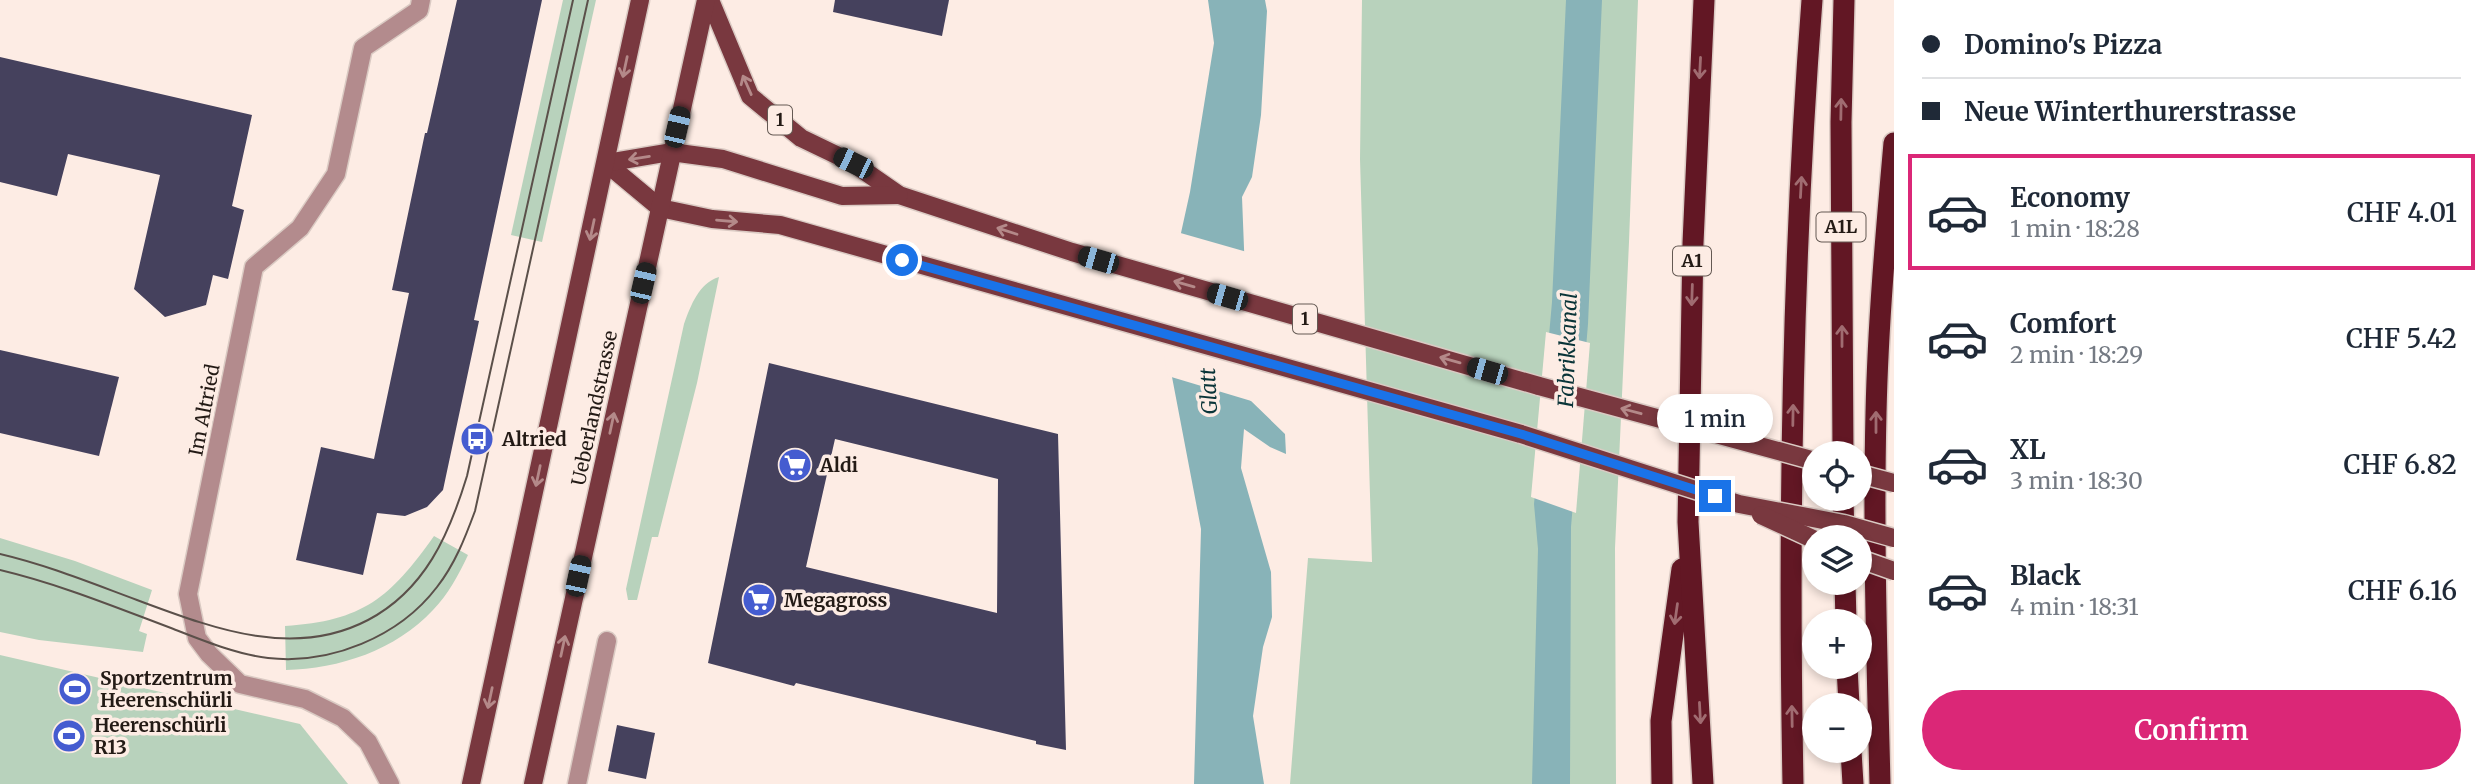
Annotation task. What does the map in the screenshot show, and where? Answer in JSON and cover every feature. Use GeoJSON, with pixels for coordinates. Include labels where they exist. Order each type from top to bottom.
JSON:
{"type":"FeatureCollection","features":[{"type":"Feature","properties":{"kind":"highway","name":"A1"},"geometry":{"type":"LineString","coordinates":[[1703,784],[1689,522],[1693,243],[1704,0]]}},
{"type":"Feature","properties":{"kind":"highway","name":"A1L"},"geometry":{"type":"LineString","coordinates":[[1793,784],[1793,414],[1800,215],[1812,0]]}},
{"type":"Feature","properties":{"kind":"highway","name":"A1L"},"geometry":{"type":"LineString","coordinates":[[1843,441],[1841,122],[1844,0]]}},
{"type":"Feature","properties":{"kind":"highway"},"geometry":{"type":"LineString","coordinates":[[1880,784],[1876,415],[1881,291],[1894,143]]}},
{"type":"Feature","properties":{"kind":"highway"},"geometry":{"type":"LineString","coordinates":[[1662,784],[1661,721],[1689,522]]}},
{"type":"Feature","properties":{"kind":"highway"},"geometry":{"type":"LineString","coordinates":[[1852,763],[1853,784]]}},
{"type":"Feature","properties":{"kind":"main road","name":"Ueberlandstrasse"},"geometry":{"type":"LineString","coordinates":[[471,784],[640,0]]}},
{"type":"Feature","properties":{"kind":"main road","name":"Ueberlandstrasse"},"geometry":{"type":"LineString","coordinates":[[533,784],[671,152],[708,0]]}},
{"type":"Feature","properties":{"kind":"main road","name":"1"},"geometry":{"type":"LineString","coordinates":[[708,0],[750,96],[801,138],[853,163],[899,195],[1072,252],[1539,386],[1802,457]]}},
{"type":"Feature","properties":{"kind":"main road"},"geometry":{"type":"LineString","coordinates":[[606,163],[671,152],[723,159],[842,196],[899,195]]}},
{"type":"Feature","properties":{"kind":"main road"},"geometry":{"type":"LineString","coordinates":[[606,163],[660,208],[712,219],[780,225],[1521,434],[1739,504],[1844,524],[1894,538]]}},
{"type":"Feature","properties":{"kind":"main road"},"geometry":{"type":"LineString","coordinates":[[1872,477],[1894,483]]}},
{"type":"Feature","properties":{"kind":"main road"},"geometry":{"type":"LineString","coordinates":[[1739,504],[1802,534]]}},
{"type":"Feature","properties":{"kind":"main road"},"geometry":{"type":"LineString","coordinates":[[1872,563],[1894,571]]}},
{"type":"Feature","properties":{"kind":"street","name":"Im Altried"},"geometry":{"type":"LineString","coordinates":[[390,784],[368,742],[343,718],[305,699],[240,684],[209,654],[197,638],[188,594],[254,267],[300,228],[336,174],[363,48],[419,10],[421,0]]}},
{"type":"Feature","properties":{"kind":"street"},"geometry":{"type":"LineString","coordinates":[[577,784],[607,641]]}},
{"type":"Feature","properties":{"kind":"green space"},"geometry":{"type":"Polygon","coordinates":[[[563,0],[596,0],[542,242],[511,235],[563,0]]]}},
{"type":"Feature","properties":{"kind":"green space"},"geometry":{"type":"Polygon","coordinates":[[[1362,0],[1638,0],[1615,548],[1616,784],[1290,784],[1308,558],[1372,562],[1360,159],[1362,0]]]}},
{"type":"Feature","properties":{"kind":"green space"},"geometry":{"type":"Polygon","coordinates":[[[719,277],[697,383],[658,537],[652,537],[637,600],[628,600],[626,589],[684,324],[701,289],[719,277]]]}},
{"type":"Feature","properties":{"kind":"green space"},"geometry":{"type":"Polygon","coordinates":[[[434,536],[468,555],[444,598],[418,624],[402,636],[366,655],[326,666],[286,670],[285,626],[335,619],[372,602],[403,576],[434,536]]]}},
{"type":"Feature","properties":{"kind":"green space"},"geometry":{"type":"Polygon","coordinates":[[[0,538],[75,561],[152,590],[139,631],[147,634],[143,652],[39,640],[0,632],[0,538]]]}},
{"type":"Feature","properties":{"kind":"green space","name":"Sportzentrum Heerenschürli"},"geometry":{"type":"Polygon","coordinates":[[[0,655],[300,724],[348,784],[0,784],[0,655]]]}},
{"type":"Feature","properties":{"kind":"water","name":"Glatt"},"geometry":{"type":"Polygon","coordinates":[[[1208,0],[1265,0],[1267,11],[1261,115],[1252,177],[1242,197],[1250,400],[1285,434],[1286,454],[1270,447],[1244,429],[1241,468],[1271,572],[1272,617],[1263,647],[1253,716],[1264,784],[1194,784],[1201,529],[1168,356],[1168,292],[1190,192],[1214,43],[1208,0]]]}},
{"type":"Feature","properties":{"kind":"water","name":"Fabrikkanal"},"geometry":{"type":"Polygon","coordinates":[[[1566,0],[1602,0],[1588,324],[1571,527],[1570,784],[1532,784],[1538,549],[1534,504],[1552,302],[1566,0]]]}},
{"type":"Feature","properties":{"kind":"pier"},"geometry":{"type":"Polygon","coordinates":[[[1177,232],[1247,252],[1253,399],[1258,403],[1168,376],[1164,356],[1164,292],[1177,232]]]}},
{"type":"Feature","properties":{"kind":"pier"},"geometry":{"type":"Polygon","coordinates":[[[1546,332],[1590,343],[1576,513],[1531,497],[1546,332]]]}},
{"type":"Feature","properties":{"kind":"building"},"geometry":{"type":"Polygon","coordinates":[[[457,0],[542,0],[474,320],[479,321],[443,490],[427,507],[405,516],[377,513],[363,575],[296,560],[321,447],[374,459],[409,293],[392,290],[425,133],[457,0]]]}},
{"type":"Feature","properties":{"kind":"building"},"geometry":{"type":"Polygon","coordinates":[[[835,0],[949,0],[942,36],[833,12],[835,0]]]}},
{"type":"Feature","properties":{"kind":"building"},"geometry":{"type":"Polygon","coordinates":[[[0,57],[252,115],[232,206],[244,210],[228,279],[213,275],[206,305],[165,317],[134,289],[160,175],[68,154],[57,196],[0,182],[0,57]]]}},
{"type":"Feature","properties":{"kind":"building"},"geometry":{"type":"Polygon","coordinates":[[[0,350],[119,377],[99,456],[0,433],[0,350]]]}},
{"type":"Feature","properties":{"kind":"building"},"geometry":{"type":"Polygon","coordinates":[[[769,363],[1058,434],[1066,750],[708,663],[769,363]],[[835,439],[806,567],[997,613],[998,479],[835,439]]]}},
{"type":"Feature","properties":{"kind":"building"},"geometry":{"type":"Polygon","coordinates":[[[617,725],[655,733],[646,779],[608,771],[617,725]]]}},
{"type":"Feature","properties":{"kind":"tram line"},"geometry":{"type":"LineString","coordinates":[[0,554],[52,569],[222,629],[281,638],[310,638],[339,632],[368,620],[405,593],[420,577],[443,540],[467,476],[573,0]]}},
{"type":"Feature","properties":{"kind":"tram line"},"geometry":{"type":"LineString","coordinates":[[0,570],[87,596],[219,646],[268,658],[292,659],[339,652],[383,633],[421,605],[449,569],[475,511],[588,0]]}},
{"type":"Feature","properties":{"kind":"place","name":"Altried"},"geometry":{"type":"Point","coordinates":[477,439]}},
{"type":"Feature","properties":{"kind":"place","name":"Aldi"},"geometry":{"type":"Point","coordinates":[795,465]}},
{"type":"Feature","properties":{"kind":"place","name":"Megagross"},"geometry":{"type":"Point","coordinates":[759,600]}},
{"type":"Feature","properties":{"kind":"place","name":"Sportzentrum Heerenschürli"},"geometry":{"type":"Point","coordinates":[75,689]}},
{"type":"Feature","properties":{"kind":"place","name":"Heerenschürli R13"},"geometry":{"type":"Point","coordinates":[69,736]}},
{"type":"Feature","properties":{"kind":"route"},"geometry":{"type":"LineString","coordinates":[[902,260],[1521,434],[1715,496]]}}]}
